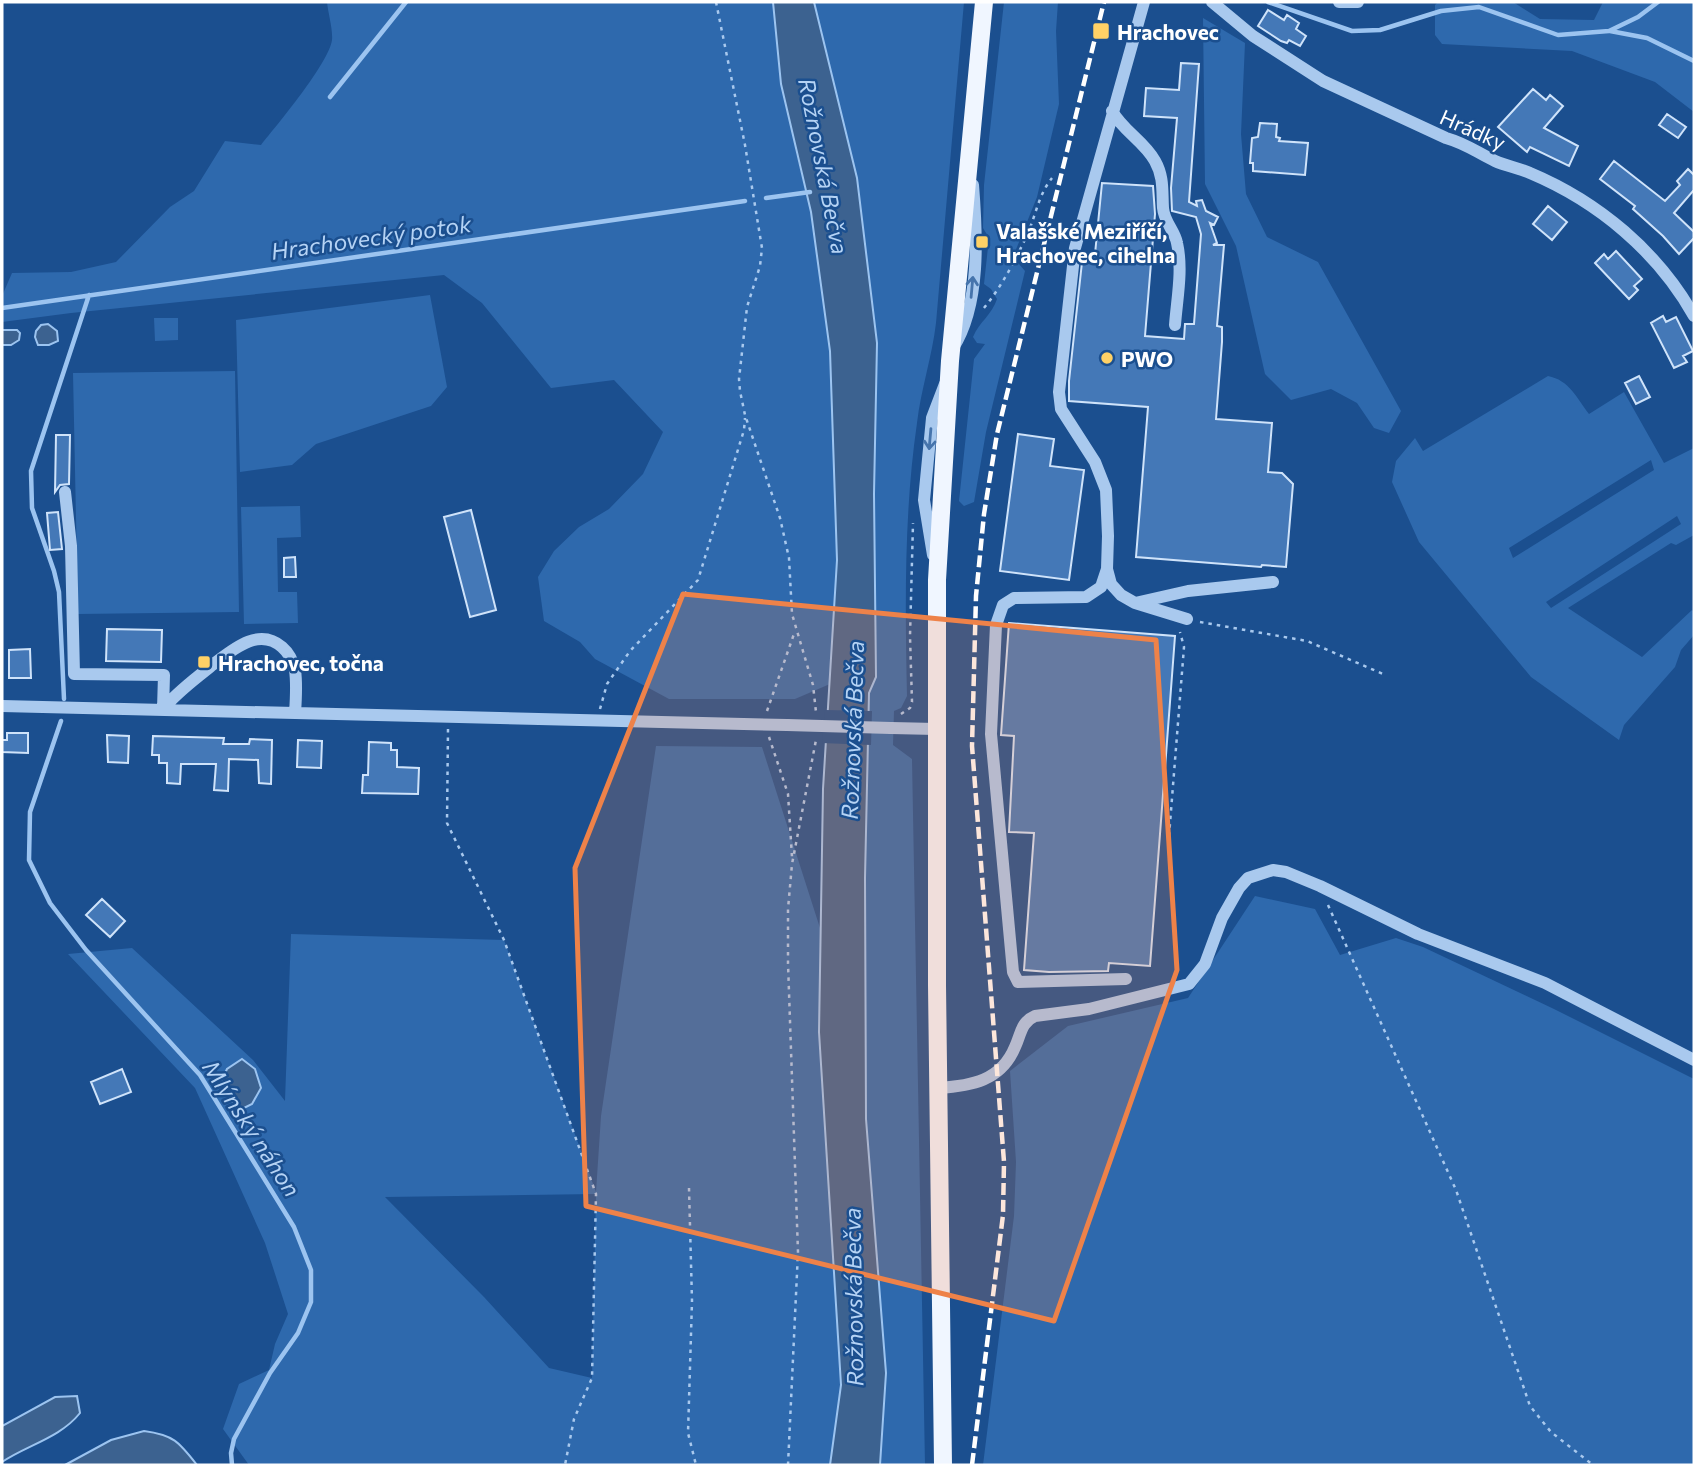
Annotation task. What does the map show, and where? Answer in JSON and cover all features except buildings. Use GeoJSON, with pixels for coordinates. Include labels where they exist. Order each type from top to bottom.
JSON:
{"type":"FeatureCollection","features":[{"type":"Feature","properties":{"kind":"main road"},"geometry":{"type":"LineString","coordinates":[[943,1465],[938,1088],[937,580],[949,374],[984,2]]}},
{"type":"Feature","properties":{"kind":"street"},"geometry":{"type":"LineString","coordinates":[[1126,979],[1018,982],[1013,972],[991,734],[996,625],[1003,606],[1014,598],[1086,597],[1101,587],[1107,569],[1105,490],[1095,462],[1061,409],[1059,392],[1075,248],[1144,2]]}},
{"type":"Feature","properties":{"kind":"street","name":"Hrádky"},"geometry":{"type":"LineString","coordinates":[[1212,2],[1253,36],[1323,82],[1566,191],[1620,227],[1649,254],[1672,281],[1694,316]]}},
{"type":"Feature","properties":{"kind":"street"},"geometry":{"type":"LineString","coordinates":[[1339,2],[1358,2]]}},
{"type":"Feature","properties":{"kind":"street"},"geometry":{"type":"LineString","coordinates":[[1112,111],[1118,122],[1153,158],[1161,175],[1163,210],[1167,225],[1177,239],[1180,261],[1175,325]]}},
{"type":"Feature","properties":{"kind":"street"},"geometry":{"type":"LineString","coordinates":[[65,492],[71,546],[74,674],[164,675],[163,709]]}},
{"type":"Feature","properties":{"kind":"street"},"geometry":{"type":"LineString","coordinates":[[1107,569],[1111,584],[1121,595],[1135,603],[1187,619]]}},
{"type":"Feature","properties":{"kind":"street"},"geometry":{"type":"LineString","coordinates":[[1135,603],[1188,591],[1273,582]]}},
{"type":"Feature","properties":{"kind":"street"},"geometry":{"type":"LineString","coordinates":[[163,709],[176,695],[232,650],[261,638],[275,641],[292,659],[295,675],[295,713]]}},
{"type":"Feature","properties":{"kind":"street"},"geometry":{"type":"LineString","coordinates":[[2,706],[598,720],[767,719],[787,725],[936,729]]}},
{"type":"Feature","properties":{"kind":"street"},"geometry":{"type":"LineString","coordinates":[[938,1088],[970,1085],[999,1072],[1016,1046],[1021,1027],[1027,1019],[1089,1009],[1189,985],[1205,964],[1232,898],[1248,878],[1273,870],[1286,872],[1320,886],[1418,934],[1545,984],[1694,1060]]}},
{"type":"Feature","properties":{"kind":"path"},"geometry":{"type":"LineString","coordinates":[[716,2],[745,145],[762,248],[761,266],[747,307],[739,379],[745,415],[780,518],[789,558],[790,606],[815,693],[817,722]]}},
{"type":"Feature","properties":{"kind":"path"},"geometry":{"type":"LineString","coordinates":[[982,310],[1009,271],[1028,232],[1044,189],[1052,178]]}},
{"type":"Feature","properties":{"kind":"path"},"geometry":{"type":"LineString","coordinates":[[598,720],[603,693],[618,667],[640,638],[698,580],[744,430],[745,415]]}},
{"type":"Feature","properties":{"kind":"path"},"geometry":{"type":"LineString","coordinates":[[1169,836],[1184,647],[1180,630],[1170,614]]}},
{"type":"Feature","properties":{"kind":"path"},"geometry":{"type":"LineString","coordinates":[[1187,619],[1307,641],[1383,674]]}},
{"type":"Feature","properties":{"kind":"path"},"geometry":{"type":"LineString","coordinates":[[793,863],[788,794],[769,737],[767,719],[768,703],[795,630]]}},
{"type":"Feature","properties":{"kind":"path"},"geometry":{"type":"LineString","coordinates":[[448,728],[447,823],[504,940],[596,1194],[592,1378],[574,1419],[565,1465]]}},
{"type":"Feature","properties":{"kind":"path"},"geometry":{"type":"LineString","coordinates":[[788,1465],[798,1252],[788,909],[793,863],[816,736]]}},
{"type":"Feature","properties":{"kind":"path"},"geometry":{"type":"LineString","coordinates":[[1320,886],[1456,1190],[1530,1406],[1551,1432],[1593,1465]]}},
{"type":"Feature","properties":{"kind":"path"},"geometry":{"type":"LineString","coordinates":[[689,1188],[692,1301],[688,1433],[696,1465]]}},
{"type":"Feature","properties":{"kind":"highlighted area"},"geometry":{"type":"Polygon","coordinates":[[[683,594],[1156,640],[1177,970],[1054,1321],[586,1206],[575,868],[683,594]]]}},
{"type":"Feature","properties":{"kind":"shaded area"},"geometry":{"type":"Polygon","coordinates":[[[327,2],[773,2],[796,152],[811,212],[830,351],[837,560],[830,684],[795,699],[669,699],[595,659],[580,642],[544,621],[538,577],[554,551],[579,527],[609,509],[643,474],[663,432],[614,380],[551,388],[482,303],[444,275],[2,322],[2,296],[12,273],[71,272],[116,262],[170,207],[194,191],[225,141],[261,145],[301,94],[329,50],[332,36],[327,2]]]}},
{"type":"Feature","properties":{"kind":"shaded area"},"geometry":{"type":"Polygon","coordinates":[[[814,2],[964,2],[936,323],[919,410],[910,490],[906,593],[907,696],[901,708],[894,711],[893,745],[912,759],[925,1465],[880,1465],[886,1373],[866,1119],[865,878],[869,693],[876,676],[874,494],[877,343],[857,178],[814,2]]]}},
{"type":"Feature","properties":{"kind":"shaded area"},"geometry":{"type":"Polygon","coordinates":[[[1004,2],[1058,2],[1056,31],[1059,104],[1037,197],[1013,257],[1025,271],[986,432],[974,502],[964,506],[959,501],[974,359],[985,344],[977,343],[973,337],[997,299],[984,284],[989,238],[983,228],[984,185],[1004,2]]]}},
{"type":"Feature","properties":{"kind":"shaded area"},"geometry":{"type":"Polygon","coordinates":[[[1438,2],[1513,2],[1540,19],[1594,20],[1603,2],[1694,2],[1694,112],[1655,82],[1572,51],[1442,44],[1435,35],[1435,5],[1438,2]]]}},
{"type":"Feature","properties":{"kind":"shaded area"},"geometry":{"type":"Polygon","coordinates":[[[1203,18],[1245,43],[1241,134],[1246,194],[1267,237],[1318,262],[1401,411],[1389,433],[1374,428],[1357,403],[1331,389],[1291,400],[1265,374],[1236,246],[1205,184],[1203,18]]]}},
{"type":"Feature","properties":{"kind":"shaded area"},"geometry":{"type":"Polygon","coordinates":[[[430,295],[447,387],[431,406],[316,444],[292,465],[240,472],[236,320],[430,295]]]}},
{"type":"Feature","properties":{"kind":"shaded area"},"geometry":{"type":"Polygon","coordinates":[[[154,318],[178,318],[178,340],[155,341],[154,318]]]}},
{"type":"Feature","properties":{"kind":"shaded area"},"geometry":{"type":"Polygon","coordinates":[[[235,371],[239,612],[78,614],[73,373],[235,371]]]}},
{"type":"Feature","properties":{"kind":"shaded area"},"geometry":{"type":"Polygon","coordinates":[[[1548,376],[1562,381],[1589,414],[1624,392],[1664,463],[1694,448],[1694,535],[1676,545],[1671,543],[1568,608],[1642,657],[1692,610],[1694,612],[1694,635],[1681,650],[1675,667],[1624,725],[1619,740],[1531,677],[1419,542],[1392,482],[1396,461],[1415,438],[1423,451],[1548,376]],[[1651,460],[1509,548],[1513,558],[1654,470],[1651,460]],[[1677,516],[1546,602],[1551,608],[1681,524],[1677,516]]]}},
{"type":"Feature","properties":{"kind":"shaded area"},"geometry":{"type":"Polygon","coordinates":[[[300,506],[301,537],[277,538],[278,592],[297,592],[298,623],[244,624],[241,507],[300,506]]]}},
{"type":"Feature","properties":{"kind":"shaded area"},"geometry":{"type":"Polygon","coordinates":[[[656,746],[762,747],[820,928],[819,1032],[841,1385],[830,1465],[249,1465],[223,1429],[239,1384],[269,1370],[275,1344],[288,1314],[265,1243],[195,1088],[68,954],[132,948],[253,1060],[285,1101],[291,934],[504,940],[596,1192],[601,1116],[656,746]],[[596,1194],[385,1197],[484,1297],[549,1368],[592,1378],[596,1194]]]}},
{"type":"Feature","properties":{"kind":"shaded area"},"geometry":{"type":"Polygon","coordinates":[[[1255,896],[1315,909],[1340,955],[1396,938],[1423,947],[1694,1079],[1694,1465],[983,1465],[1014,1216],[1016,1162],[1010,1071],[1068,1026],[1188,998],[1255,896]]]}},
{"type":"Feature","properties":{"kind":"water","name":"Rožnovská Bečva"},"geometry":{"type":"Polygon","coordinates":[[[773,2],[814,2],[857,178],[877,343],[874,494],[876,677],[869,693],[865,878],[866,1119],[886,1373],[880,1465],[830,1465],[841,1385],[819,1032],[823,789],[837,560],[830,351],[811,212],[781,84],[773,2]]]}},
{"type":"Feature","properties":{"kind":"water"},"geometry":{"type":"Polygon","coordinates":[[[48,324],[57,331],[58,341],[49,345],[38,345],[36,331],[41,325],[48,324]]]}},
{"type":"Feature","properties":{"kind":"water"},"geometry":{"type":"Polygon","coordinates":[[[2,330],[17,330],[20,333],[19,340],[11,345],[2,345],[2,330]]]}},
{"type":"Feature","properties":{"kind":"water"},"geometry":{"type":"Polygon","coordinates":[[[242,1059],[255,1069],[261,1088],[252,1104],[240,1110],[229,1098],[221,1082],[227,1069],[242,1059]]]}},
{"type":"Feature","properties":{"kind":"water"},"geometry":{"type":"Polygon","coordinates":[[[77,1396],[80,1413],[72,1422],[2,1462],[2,1426],[55,1397],[77,1396]]]}},
{"type":"Feature","properties":{"kind":"water"},"geometry":{"type":"Polygon","coordinates":[[[144,1431],[169,1437],[197,1465],[65,1465],[111,1440],[144,1431]]]}},
{"type":"Feature","properties":{"kind":"pier"},"geometry":{"type":"Polygon","coordinates":[[[825,710],[872,711],[871,745],[822,743],[825,710]]]}},
{"type":"Feature","properties":{"kind":"waterway"},"geometry":{"type":"LineString","coordinates":[[330,97],[406,2]]}},
{"type":"Feature","properties":{"kind":"waterway"},"geometry":{"type":"LineString","coordinates":[[1268,2],[1352,31],[1380,30],[1441,11],[1479,7],[1558,35],[1609,31],[1638,17],[1658,2]]}},
{"type":"Feature","properties":{"kind":"waterway"},"geometry":{"type":"LineString","coordinates":[[1610,31],[1647,38],[1694,61]]}},
{"type":"Feature","properties":{"kind":"waterway","name":"Hrachovecký potok"},"geometry":{"type":"LineString","coordinates":[[766,198],[810,192]]}},
{"type":"Feature","properties":{"kind":"waterway","name":"Hrachovecký potok"},"geometry":{"type":"LineString","coordinates":[[2,308],[745,201]]}},
{"type":"Feature","properties":{"kind":"waterway","name":"Mlýnský náhon"},"geometry":{"type":"LineString","coordinates":[[64,699],[59,592],[32,508],[31,471],[89,295]]}},
{"type":"Feature","properties":{"kind":"waterway","name":"Mlýnský náhon"},"geometry":{"type":"LineString","coordinates":[[61,721],[30,812],[29,860],[50,903],[86,950],[200,1075],[294,1227],[311,1270],[311,1302],[298,1333],[270,1373],[234,1439],[232,1465]]}},
{"type":"Feature","properties":{"kind":"railway"},"geometry":{"type":"LineString","coordinates":[[972,1465],[1003,1215],[1004,1162],[972,746],[976,596],[984,514],[997,434],[1104,2]]}},
{"type":"Feature","properties":{"kind":"place","name":"Hrachovec"},"geometry":{"type":"Point","coordinates":[1101,31]}},
{"type":"Feature","properties":{"kind":"place","name":"Valašské Meziříčí, Hrachovec, cihelna"},"geometry":{"type":"Point","coordinates":[982,242]}},
{"type":"Feature","properties":{"kind":"place","name":"PWO"},"geometry":{"type":"Point","coordinates":[1107,358]}},
{"type":"Feature","properties":{"kind":"place","name":"Hrachovec, točna"},"geometry":{"type":"Point","coordinates":[204,662]}}]}
